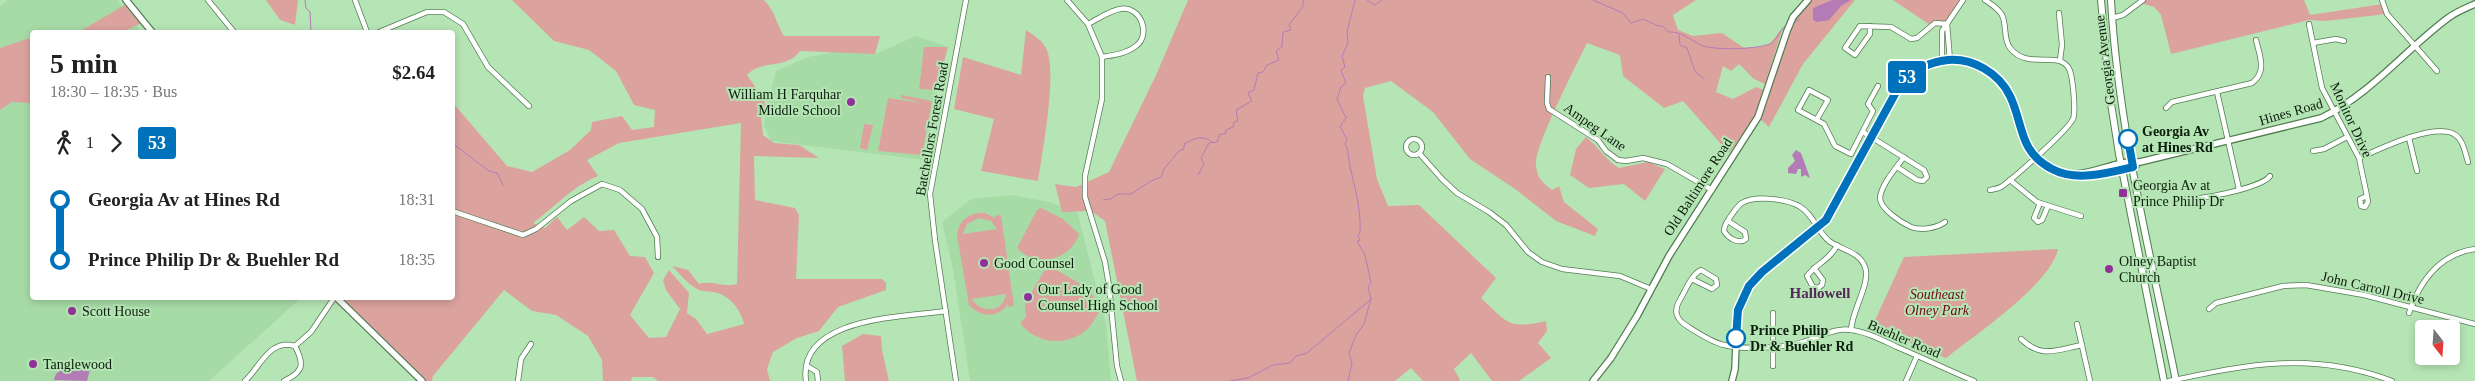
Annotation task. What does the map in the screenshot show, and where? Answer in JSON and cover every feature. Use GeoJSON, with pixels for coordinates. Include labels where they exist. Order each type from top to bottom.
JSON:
{"type":"FeatureCollection","features":[{"type":"Feature","properties":{"kind":"main road","name":"Georgia Avenue"},"geometry":{"type":"LineString","coordinates":[[2101,0],[2110,97],[2121,166],[2164,381]]}},
{"type":"Feature","properties":{"kind":"main road","name":"Georgia Avenue"},"geometry":{"type":"LineString","coordinates":[[2111,0],[2120,89],[2174,381]]}},
{"type":"Feature","properties":{"kind":"street"},"geometry":{"type":"LineString","coordinates":[[126,0],[150,30]]}},
{"type":"Feature","properties":{"kind":"street"},"geometry":{"type":"LineString","coordinates":[[208,0],[232,30]]}},
{"type":"Feature","properties":{"kind":"street"},"geometry":{"type":"LineString","coordinates":[[355,0],[366,30]]}},
{"type":"Feature","properties":{"kind":"street","name":"Batchellors Forest Road"},"geometry":{"type":"LineString","coordinates":[[956,381],[930,194],[966,0]]}},
{"type":"Feature","properties":{"kind":"street"},"geometry":{"type":"LineString","coordinates":[[1067,0],[1088,24],[1102,57],[1102,99],[1085,176],[1086,197],[1110,286],[1117,366],[1121,381]]}},
{"type":"Feature","properties":{"kind":"street","name":"Old Baltimore Road"},"geometry":{"type":"LineString","coordinates":[[1593,381],[1611,358],[1669,256],[1758,117],[1787,31],[1793,17],[1808,0]]}},
{"type":"Feature","properties":{"kind":"street"},"geometry":{"type":"LineString","coordinates":[[1942,61],[1941,36],[1963,0]]}},
{"type":"Feature","properties":{"kind":"street"},"geometry":{"type":"LineString","coordinates":[[1985,0],[2001,14],[2007,44],[2011,50],[2030,60],[2060,60],[2067,65],[2071,72],[2074,116],[2069,124],[2010,180],[1990,190]]}},
{"type":"Feature","properties":{"kind":"street"},"geometry":{"type":"LineString","coordinates":[[2112,18],[2123,15],[2143,0]]}},
{"type":"Feature","properties":{"kind":"street"},"geometry":{"type":"LineString","coordinates":[[2382,0],[2387,14],[2437,71]]}},
{"type":"Feature","properties":{"kind":"street","name":"Hines Road"},"geometry":{"type":"LineString","coordinates":[[2133,164],[2306,123],[2334,112],[2359,94],[2449,17],[2475,4]]}},
{"type":"Feature","properties":{"kind":"street"},"geometry":{"type":"LineString","coordinates":[[1088,24],[1121,9],[1130,9],[1140,18],[1143,24],[1143,35],[1137,46],[1128,51],[1102,57]]}},
{"type":"Feature","properties":{"kind":"street"},"geometry":{"type":"LineString","coordinates":[[384,30],[427,12],[435,11],[453,16],[464,25],[492,71],[529,106]]}},
{"type":"Feature","properties":{"kind":"street"},"geometry":{"type":"LineString","coordinates":[[2059,12],[2062,45],[2060,60]]}},
{"type":"Feature","properties":{"kind":"street"},"geometry":{"type":"LineString","coordinates":[[1870,26],[1870,34],[1855,55],[1845,48],[1860,26],[1870,26],[1891,27],[1911,39],[1918,38],[1935,23],[1947,24]]}},
{"type":"Feature","properties":{"kind":"street"},"geometry":{"type":"LineString","coordinates":[[1947,24],[1950,60]]}},
{"type":"Feature","properties":{"kind":"street","name":"Monitor Drive"},"geometry":{"type":"LineString","coordinates":[[2309,24],[2322,88],[2359,158],[2367,196]]}},
{"type":"Feature","properties":{"kind":"street"},"geometry":{"type":"LineString","coordinates":[[2313,44],[2336,39],[2344,41]]}},
{"type":"Feature","properties":{"kind":"street"},"geometry":{"type":"LineString","coordinates":[[2166,108],[2172,102],[2252,83],[2257,79],[2262,67],[2256,40]]}},
{"type":"Feature","properties":{"kind":"street"},"geometry":{"type":"LineString","coordinates":[[1732,381],[1738,310],[1749,286],[1762,272],[1818,228],[1834,209],[1872,136],[1906,78],[1924,66],[1950,60],[1978,65],[2000,80],[2010,96],[2023,140],[2035,157],[2053,170],[2085,177],[2133,164]]}},
{"type":"Feature","properties":{"kind":"street","name":"Ampeg Lane"},"geometry":{"type":"LineString","coordinates":[[1548,77],[1547,103],[1549,109],[1598,140],[1606,151],[1618,160],[1626,161],[1643,158],[1663,163],[1712,190]]}},
{"type":"Feature","properties":{"kind":"street"},"geometry":{"type":"LineString","coordinates":[[1817,119],[1828,100],[1809,90],[1798,110],[1824,124],[1835,146],[1851,154],[1873,111],[1868,104],[1878,86]]}},
{"type":"Feature","properties":{"kind":"street"},"geometry":{"type":"LineString","coordinates":[[2217,92],[2240,189]]}},
{"type":"Feature","properties":{"kind":"street"},"geometry":{"type":"LineString","coordinates":[[2359,158],[2409,138],[2442,131],[2451,133],[2460,140],[2468,162]]}},
{"type":"Feature","properties":{"kind":"street"},"geometry":{"type":"LineString","coordinates":[[1863,132],[1926,172],[1926,179],[1917,180],[1897,167]]}},
{"type":"Feature","properties":{"kind":"street"},"geometry":{"type":"LineString","coordinates":[[2313,151],[2329,147],[2347,137]]}},
{"type":"Feature","properties":{"kind":"street"},"geometry":{"type":"LineString","coordinates":[[2409,138],[2417,171]]}},
{"type":"Feature","properties":{"kind":"street"},"geometry":{"type":"LineString","coordinates":[[1419,153],[1442,179],[1457,192],[1500,221],[1528,252],[1542,262],[1562,269],[1620,276],[1651,289]]}},
{"type":"Feature","properties":{"kind":"street"},"geometry":{"type":"LineString","coordinates":[[1904,157],[1882,191],[1880,202],[1883,207],[1912,227],[1940,226],[1945,222]]}},
{"type":"Feature","properties":{"kind":"street"},"geometry":{"type":"LineString","coordinates":[[2179,199],[2188,201],[2264,183],[2270,176]]}},
{"type":"Feature","properties":{"kind":"street"},"geometry":{"type":"LineString","coordinates":[[2010,180],[2021,191],[2040,203],[2081,216]]}},
{"type":"Feature","properties":{"kind":"street"},"geometry":{"type":"LineString","coordinates":[[455,212],[523,235],[536,229],[571,201],[602,184],[611,185],[625,193],[642,209],[657,237],[658,258]]}},
{"type":"Feature","properties":{"kind":"street"},"geometry":{"type":"LineString","coordinates":[[1728,221],[1745,232],[1746,237],[1744,241],[1738,242],[1725,234],[1724,227],[1728,221],[1741,203],[1761,199],[1798,206],[1807,212],[1828,240],[1856,255],[1866,272],[1865,285],[1852,318],[1851,330]]}},
{"type":"Feature","properties":{"kind":"street"},"geometry":{"type":"LineString","coordinates":[[2040,203],[2034,218],[2038,222],[2042,220],[2048,206]]}},
{"type":"Feature","properties":{"kind":"street"},"geometry":{"type":"LineString","coordinates":[[1814,268],[1832,255],[1837,245]]}},
{"type":"Feature","properties":{"kind":"street"},"geometry":{"type":"LineString","coordinates":[[2410,310],[2420,287],[2440,263],[2454,255],[2475,249]]}},
{"type":"Feature","properties":{"kind":"street"},"geometry":{"type":"LineString","coordinates":[[1701,270],[1716,279],[1717,285],[1712,289],[1692,279],[1701,270]]}},
{"type":"Feature","properties":{"kind":"street","name":"Buehler Road"},"geometry":{"type":"LineString","coordinates":[[1692,279],[1677,306],[1677,318],[1688,327],[1716,342],[1735,347],[1793,345],[1837,330],[1851,330],[1871,336],[1974,381]]}},
{"type":"Feature","properties":{"kind":"street","name":"John Carroll Drive"},"geometry":{"type":"LineString","coordinates":[[2209,309],[2216,303],[2293,284],[2336,289],[2410,310],[2475,324]]}},
{"type":"Feature","properties":{"kind":"street"},"geometry":{"type":"LineString","coordinates":[[295,346],[311,332],[334,300]]}},
{"type":"Feature","properties":{"kind":"street"},"geometry":{"type":"LineString","coordinates":[[337,300],[422,381]]}},
{"type":"Feature","properties":{"kind":"street"},"geometry":{"type":"LineString","coordinates":[[806,381],[807,366],[815,346],[835,331],[862,323],[946,311]]}},
{"type":"Feature","properties":{"kind":"street"},"geometry":{"type":"LineString","coordinates":[[1773,313],[1773,366]]}},
{"type":"Feature","properties":{"kind":"street"},"geometry":{"type":"LineString","coordinates":[[2077,324],[2090,381]]}},
{"type":"Feature","properties":{"kind":"street"},"geometry":{"type":"LineString","coordinates":[[2021,339],[2031,348],[2041,352],[2082,345]]}},
{"type":"Feature","properties":{"kind":"street"},"geometry":{"type":"LineString","coordinates":[[245,381],[274,347],[286,343],[295,346]]}},
{"type":"Feature","properties":{"kind":"street"},"geometry":{"type":"LineString","coordinates":[[518,381],[521,359],[531,344]]}},
{"type":"Feature","properties":{"kind":"street"},"geometry":{"type":"LineString","coordinates":[[284,381],[296,375],[300,370],[301,364],[295,346]]}},
{"type":"Feature","properties":{"kind":"street"},"geometry":{"type":"LineString","coordinates":[[1906,381],[1917,356]]}},
{"type":"Feature","properties":{"kind":"street"},"geometry":{"type":"LineString","coordinates":[[2174,381],[2242,366],[2287,363],[2342,366],[2392,381]]}},
{"type":"Feature","properties":{"kind":"street"},"geometry":{"type":"LineString","coordinates":[[807,366],[818,372],[818,381]]}},
{"type":"Feature","properties":{"kind":"street"},"geometry":{"type":"LineString","coordinates":[[2373,381],[2377,375]]}},
{"type":"Feature","properties":{"kind":"shaded area"},"geometry":{"type":"Polygon","coordinates":[[[8,0],[118,0],[140,30],[30,30],[30,300],[299,300],[209,381],[0,381],[0,6],[8,0]]]}},
{"type":"Feature","properties":{"kind":"shaded area"},"geometry":{"type":"Polygon","coordinates":[[[1832,0],[1851,0],[1841,6],[1829,20],[1817,22],[1813,20],[1813,8],[1832,0]]]}},
{"type":"Feature","properties":{"kind":"shaded area","name":"William H Farquhar Middle School"},"geometry":{"type":"Polygon","coordinates":[[[916,36],[948,47],[936,96],[925,160],[771,141],[764,125],[766,107],[776,71],[808,57],[845,50],[875,54],[916,36]]]}},
{"type":"Feature","properties":{"kind":"shaded area"},"geometry":{"type":"Polygon","coordinates":[[[1796,150],[1801,153],[1810,178],[1805,175],[1801,177],[1801,169],[1798,169],[1796,174],[1788,173],[1788,168],[1795,161],[1792,155],[1796,150]]]}},
{"type":"Feature","properties":{"kind":"shaded area","name":"Our Lady of Good Counsel High School"},"geometry":{"type":"Polygon","coordinates":[[[1011,195],[1049,202],[1077,211],[1106,324],[1111,381],[970,381],[953,269],[942,222],[971,199],[1011,195]]]}},
{"type":"Feature","properties":{"kind":"shaded area"},"geometry":{"type":"Polygon","coordinates":[[[79,367],[90,369],[87,381],[54,380],[59,372],[79,367]]]}},
{"type":"Feature","properties":{"kind":"green space"},"geometry":{"type":"Polygon","coordinates":[[[266,0],[298,0],[295,25],[280,20],[266,0]]]}},
{"type":"Feature","properties":{"kind":"green space"},"geometry":{"type":"Polygon","coordinates":[[[512,0],[764,0],[771,8],[784,36],[880,36],[875,54],[800,51],[788,61],[759,67],[747,75],[764,99],[766,107],[761,116],[763,135],[774,143],[799,145],[819,158],[754,156],[755,200],[795,208],[799,215],[796,279],[882,279],[886,283],[886,290],[838,307],[819,331],[797,338],[773,352],[767,369],[770,381],[658,381],[653,377],[632,377],[631,381],[603,381],[602,360],[588,336],[556,315],[532,311],[504,290],[433,376],[432,381],[422,381],[339,300],[455,300],[455,105],[507,166],[532,172],[570,150],[591,130],[592,122],[622,116],[632,130],[654,127],[655,110],[634,105],[616,71],[589,50],[554,41],[512,0]],[[741,123],[619,143],[587,160],[598,176],[580,185],[533,223],[545,228],[557,217],[567,230],[584,217],[599,231],[614,230],[630,256],[645,257],[654,273],[630,315],[649,338],[666,337],[680,309],[666,290],[663,280],[669,270],[689,293],[687,313],[696,319],[707,334],[744,324],[741,314],[728,298],[718,293],[701,291],[695,288],[672,266],[688,270],[699,284],[737,284],[741,123]]]}},
{"type":"Feature","properties":{"kind":"green space"},"geometry":{"type":"Polygon","coordinates":[[[1188,0],[1696,0],[1673,15],[1678,30],[1693,36],[1722,33],[1744,48],[1761,47],[1770,44],[1783,27],[1765,84],[1754,79],[1739,64],[1731,71],[1723,66],[1716,92],[1733,99],[1756,87],[1764,90],[1753,120],[1729,153],[1683,101],[1664,108],[1623,76],[1620,55],[1587,43],[1549,124],[1537,155],[1536,165],[1539,177],[1543,182],[1552,190],[1559,186],[1564,202],[1598,229],[1595,236],[1556,221],[1515,189],[1470,159],[1433,112],[1391,81],[1365,88],[1363,96],[1377,179],[1388,206],[1419,205],[1496,278],[1481,298],[1503,318],[1509,322],[1523,325],[1546,321],[1547,331],[1538,343],[1551,358],[1519,381],[1492,381],[1471,353],[1454,369],[1459,381],[1423,381],[1411,368],[1395,381],[1137,381],[1105,221],[1091,211],[1062,212],[1055,184],[1076,187],[1109,172],[1157,73],[1188,0]]]}},
{"type":"Feature","properties":{"kind":"green space"},"geometry":{"type":"Polygon","coordinates":[[[1808,0],[1855,0],[1803,64],[1769,127],[1758,117],[1787,31],[1808,0]]]}},
{"type":"Feature","properties":{"kind":"green space"},"geometry":{"type":"Polygon","coordinates":[[[1893,0],[1963,0],[1947,24],[1930,25],[1893,0]]]}},
{"type":"Feature","properties":{"kind":"green space"},"geometry":{"type":"Polygon","coordinates":[[[2143,0],[2304,0],[2310,15],[2383,4],[2387,14],[2325,21],[2309,20],[2171,54],[2161,15],[2154,7],[2138,2],[2143,0]]]}},
{"type":"Feature","properties":{"kind":"green space"},"geometry":{"type":"Polygon","coordinates":[[[128,3],[144,22],[126,30],[82,30],[128,3]]]}},
{"type":"Feature","properties":{"kind":"green space"},"geometry":{"type":"Polygon","coordinates":[[[1026,30],[1044,45],[1049,59],[1050,93],[1038,181],[981,171],[994,119],[954,109],[963,57],[1021,75],[1026,30]]]}},
{"type":"Feature","properties":{"kind":"green space"},"geometry":{"type":"Polygon","coordinates":[[[30,38],[30,103],[12,102],[0,110],[0,48],[30,38]]]}},
{"type":"Feature","properties":{"kind":"green space"},"geometry":{"type":"Polygon","coordinates":[[[924,47],[948,47],[936,90],[919,89],[924,47]]]}},
{"type":"Feature","properties":{"kind":"green space"},"geometry":{"type":"Polygon","coordinates":[[[901,95],[932,101],[922,155],[878,151],[888,98],[923,103],[901,98],[901,95]]]}},
{"type":"Feature","properties":{"kind":"green space"},"geometry":{"type":"Polygon","coordinates":[[[864,124],[873,125],[867,150],[860,148],[864,124]]]}},
{"type":"Feature","properties":{"kind":"green space"},"geometry":{"type":"Polygon","coordinates":[[[1586,137],[1619,168],[1648,162],[1665,169],[1645,201],[1624,184],[1589,188],[1570,175],[1576,149],[1586,137]]]}},
{"type":"Feature","properties":{"kind":"green space"},"geometry":{"type":"Polygon","coordinates":[[[1041,208],[1063,219],[1079,234],[1069,250],[1052,259],[1034,258],[1017,248],[1037,210],[1041,208]]]}},
{"type":"Feature","properties":{"kind":"green space","name":"Good Counsel"},"geometry":{"type":"Polygon","coordinates":[[[985,213],[995,218],[995,216],[1001,215],[1014,306],[1009,307],[1008,304],[999,312],[989,315],[978,312],[969,305],[957,235],[960,225],[966,218],[985,213]],[[979,218],[967,224],[963,234],[997,229],[991,221],[979,218]],[[1006,294],[972,299],[981,307],[991,309],[1001,305],[1006,294]]]}},
{"type":"Feature","properties":{"kind":"green space","name":"Southeast Olney Park"},"geometry":{"type":"Polygon","coordinates":[[[2058,249],[2052,263],[2042,278],[2027,293],[1946,358],[1872,327],[1904,257],[2058,249]]]}},
{"type":"Feature","properties":{"kind":"green space"},"geometry":{"type":"Polygon","coordinates":[[[1053,268],[1086,287],[1102,307],[1087,330],[1068,340],[1050,341],[1042,339],[1026,330],[1020,323],[1026,317],[1025,304],[1044,271],[1053,268]]]}},
{"type":"Feature","properties":{"kind":"green space"},"geometry":{"type":"Polygon","coordinates":[[[863,334],[881,336],[889,381],[845,381],[842,346],[863,334]]]}},
{"type":"Feature","properties":{"kind":"waterway"},"geometry":{"type":"LineString","coordinates":[[305,0],[306,8],[310,12],[311,30]]}},
{"type":"Feature","properties":{"kind":"waterway"},"geometry":{"type":"LineString","coordinates":[[1198,175],[1204,164],[1201,158],[1209,143],[1217,142],[1220,134],[1225,134],[1226,130],[1233,127],[1234,122],[1238,121],[1236,110],[1252,101],[1248,93],[1254,90],[1258,73],[1263,72],[1267,65],[1279,60],[1276,51],[1282,47],[1283,32],[1291,30],[1289,25],[1303,6],[1303,0]]}},
{"type":"Feature","properties":{"kind":"waterway"},"geometry":{"type":"LineString","coordinates":[[1230,381],[1248,378],[1273,365],[1290,363],[1296,356],[1307,353],[1371,299],[1368,287],[1371,283],[1365,255],[1357,241],[1360,240],[1358,236],[1360,232],[1360,215],[1345,144],[1347,139],[1340,127],[1346,118],[1337,99],[1341,87],[1346,83],[1341,70],[1345,67],[1342,56],[1348,43],[1347,32],[1355,0]]}},
{"type":"Feature","properties":{"kind":"waterway"},"geometry":{"type":"LineString","coordinates":[[1367,0],[1375,5],[1382,0]]}},
{"type":"Feature","properties":{"kind":"waterway"},"geometry":{"type":"LineString","coordinates":[[1593,0],[1623,13],[1631,23],[1643,19],[1707,47],[1725,49],[1764,46],[1770,44],[1785,26]]}},
{"type":"Feature","properties":{"kind":"waterway"},"geometry":{"type":"LineString","coordinates":[[1793,23],[1800,19]]}},
{"type":"Feature","properties":{"kind":"waterway"},"geometry":{"type":"LineString","coordinates":[[1679,35],[1680,45],[1687,48],[1695,71],[1704,79]]}},
{"type":"Feature","properties":{"kind":"waterway"},"geometry":{"type":"LineString","coordinates":[[1103,200],[1111,199],[1118,194],[1131,194],[1161,177],[1164,169],[1180,150],[1183,150],[1185,143],[1202,138],[1212,142]]}},
{"type":"Feature","properties":{"kind":"waterway"},"geometry":{"type":"LineString","coordinates":[[455,145],[489,171],[497,173],[503,185]]}},
{"type":"Feature","properties":{"kind":"waterway"},"geometry":{"type":"LineString","coordinates":[[1348,381],[1352,363],[1349,353],[1356,335],[1364,324],[1371,299]]}},
{"type":"Feature","properties":{"kind":"bus line","name":"53"},"geometry":{"type":"LineString","coordinates":[[1736,338],[1738,310],[1749,286],[1762,272],[1826,220],[1834,209],[1901,83],[1911,73],[1924,66],[1958,60],[1973,63],[1986,69],[2000,80],[2006,88],[2026,146],[2044,165],[2064,174],[2078,174],[2085,177],[2133,167],[2128,139]]}},
{"type":"Feature","properties":{"kind":"place","name":"William H Farquhar Middle School"},"geometry":{"type":"Point","coordinates":[851,102]}},
{"type":"Feature","properties":{"kind":"place","name":"Georgia Av at Hines Rd"},"geometry":{"type":"Point","coordinates":[2128,139]}},
{"type":"Feature","properties":{"kind":"place","name":"Georgia Av at Prince Philip Dr"},"geometry":{"type":"Point","coordinates":[2123,193]}},
{"type":"Feature","properties":{"kind":"place","name":"Good Counsel"},"geometry":{"type":"Point","coordinates":[984,263]}},
{"type":"Feature","properties":{"kind":"place","name":"Olney Baptist Church"},"geometry":{"type":"Point","coordinates":[2109,269]}},
{"type":"Feature","properties":{"kind":"place","name":"Our Lady of Good Counsel High School"},"geometry":{"type":"Point","coordinates":[1028,297]}},
{"type":"Feature","properties":{"kind":"place","name":"Scott House"},"geometry":{"type":"Point","coordinates":[72,311]}},
{"type":"Feature","properties":{"kind":"place","name":"Prince Philip Dr & Buehler Rd"},"geometry":{"type":"Point","coordinates":[1736,338]}},
{"type":"Feature","properties":{"kind":"place","name":"Tanglewood"},"geometry":{"type":"Point","coordinates":[33,364]}},
{"type":"Feature","properties":{"kind":"district","name":"Hallowell"},"geometry":{"type":"Point","coordinates":[1820,293]}}]}
